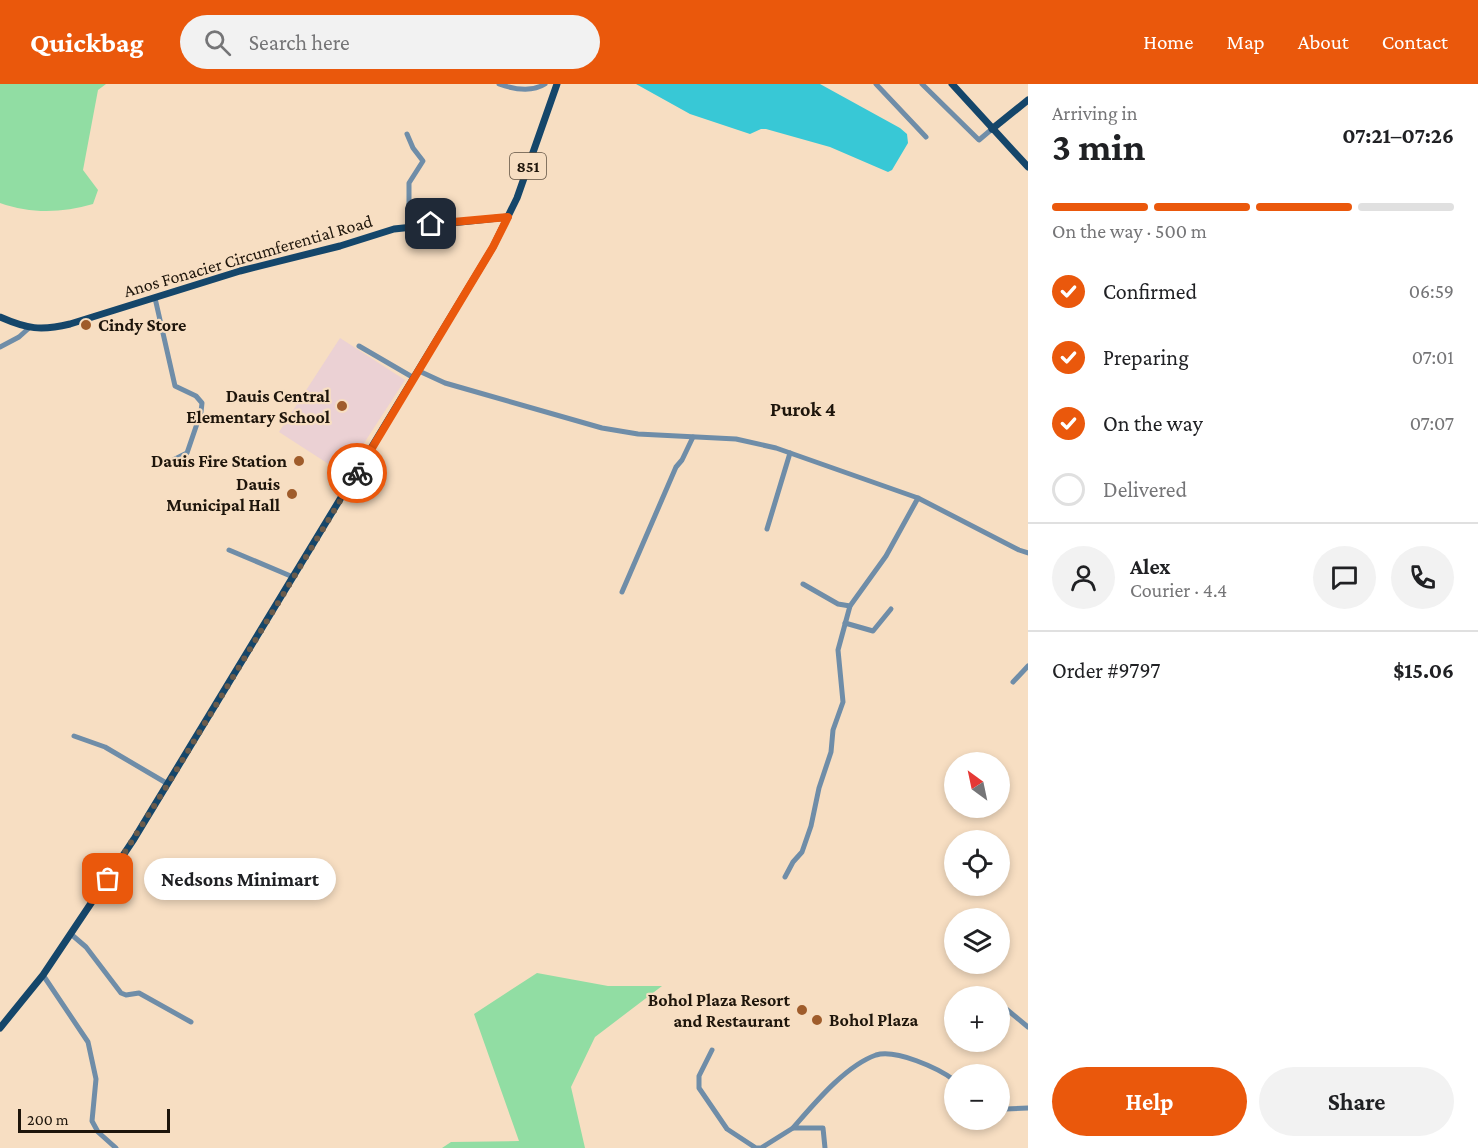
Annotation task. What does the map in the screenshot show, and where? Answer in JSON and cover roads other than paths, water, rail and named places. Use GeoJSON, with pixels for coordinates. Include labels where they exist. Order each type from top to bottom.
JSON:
{"type":"FeatureCollection","features":[{"type":"Feature","properties":{"kind":"main road","name":"851"},"geometry":{"type":"LineString","coordinates":[[0,1028],[72,935],[168,784],[493,247],[517,198],[557,84]]}},
{"type":"Feature","properties":{"kind":"main road"},"geometry":{"type":"LineString","coordinates":[[952,84],[1028,167]]}},
{"type":"Feature","properties":{"kind":"main road"},"geometry":{"type":"LineString","coordinates":[[992,129],[1028,100]]}},
{"type":"Feature","properties":{"kind":"main road","name":"Anos Fonacier Circumferential Road"},"geometry":{"type":"LineString","coordinates":[[0,316],[29,328],[50,328],[70,324],[240,271],[409,226],[508,217]]}},
{"type":"Feature","properties":{"kind":"street"},"geometry":{"type":"LineString","coordinates":[[499,84],[512,88],[530,89],[540,88],[545,84]]}},
{"type":"Feature","properties":{"kind":"street"},"geometry":{"type":"LineString","coordinates":[[876,84],[926,136]]}},
{"type":"Feature","properties":{"kind":"street"},"geometry":{"type":"LineString","coordinates":[[922,84],[980,140],[992,129]]}},
{"type":"Feature","properties":{"kind":"street"},"geometry":{"type":"LineString","coordinates":[[407,134],[413,148],[423,161],[409,183],[409,226]]}},
{"type":"Feature","properties":{"kind":"street"},"geometry":{"type":"LineString","coordinates":[[155,298],[175,386],[196,396],[201,403],[201,412],[187,453],[173,460]]}},
{"type":"Feature","properties":{"kind":"street"},"geometry":{"type":"LineString","coordinates":[[0,347],[19,337],[29,328]]}},
{"type":"Feature","properties":{"kind":"street"},"geometry":{"type":"LineString","coordinates":[[359,346],[414,378]]}},
{"type":"Feature","properties":{"kind":"street"},"geometry":{"type":"LineString","coordinates":[[419,371],[445,383],[602,428],[638,434],[736,439],[790,453],[918,498],[1028,553]]}},
{"type":"Feature","properties":{"kind":"street"},"geometry":{"type":"LineString","coordinates":[[622,592],[676,467],[693,437]]}},
{"type":"Feature","properties":{"kind":"street"},"geometry":{"type":"LineString","coordinates":[[767,529],[790,453]]}},
{"type":"Feature","properties":{"kind":"street"},"geometry":{"type":"LineString","coordinates":[[785,877],[793,862],[802,852],[811,826],[819,788],[831,752],[833,730],[843,702],[838,650],[850,606],[886,556],[918,498]]}},
{"type":"Feature","properties":{"kind":"street"},"geometry":{"type":"LineString","coordinates":[[229,549],[293,577]]}},
{"type":"Feature","properties":{"kind":"street"},"geometry":{"type":"LineString","coordinates":[[803,585],[838,604],[850,606]]}},
{"type":"Feature","properties":{"kind":"street"},"geometry":{"type":"LineString","coordinates":[[845,623],[873,631],[891,609]]}},
{"type":"Feature","properties":{"kind":"street"},"geometry":{"type":"LineString","coordinates":[[1013,682],[1028,666]]}},
{"type":"Feature","properties":{"kind":"street"},"geometry":{"type":"LineString","coordinates":[[74,736],[105,747],[168,784]]}},
{"type":"Feature","properties":{"kind":"street"},"geometry":{"type":"LineString","coordinates":[[72,935],[86,947],[121,993],[126,995],[139,993],[191,1022]]}},
{"type":"Feature","properties":{"kind":"street"},"geometry":{"type":"LineString","coordinates":[[43,975],[88,1042],[96,1079],[92,1121],[98,1132],[117,1148]]}},
{"type":"Feature","properties":{"kind":"street"},"geometry":{"type":"LineString","coordinates":[[1010,1012],[1028,1027]]}},
{"type":"Feature","properties":{"kind":"street"},"geometry":{"type":"LineString","coordinates":[[712,1050],[699,1076],[699,1088],[727,1129],[756,1148],[761,1148],[792,1128],[844,1074],[876,1055],[889,1054],[932,1065],[944,1073]]}},
{"type":"Feature","properties":{"kind":"street"},"geometry":{"type":"LineString","coordinates":[[1010,1109],[1028,1108]]}},
{"type":"Feature","properties":{"kind":"street"},"geometry":{"type":"LineString","coordinates":[[792,1128],[823,1128],[825,1148]]}},
{"type":"Feature","properties":{"kind":"water"},"geometry":{"type":"Polygon","coordinates":[[[636,84],[820,84],[900,128],[907,134],[908,143],[892,170],[888,172],[830,147],[766,129],[750,134],[690,114],[636,84]]]}},
{"type":"Feature","properties":{"kind":"place","name":"Cindy Store"},"geometry":{"type":"Point","coordinates":[86,325]}},
{"type":"Feature","properties":{"kind":"place","name":"Dauis Central Elementary School"},"geometry":{"type":"Point","coordinates":[342,406]}},
{"type":"Feature","properties":{"kind":"place","name":"Dauis Fire Station"},"geometry":{"type":"Point","coordinates":[299,461]}},
{"type":"Feature","properties":{"kind":"place","name":"Dauis Municipal Hall"},"geometry":{"type":"Point","coordinates":[292,494]}},
{"type":"Feature","properties":{"kind":"place","name":"Nedsons Minimart"},"geometry":{"type":"Point","coordinates":[108,879]}},
{"type":"Feature","properties":{"kind":"place","name":"Bohol Plaza Resort and Restaurant"},"geometry":{"type":"Point","coordinates":[802,1010]}},
{"type":"Feature","properties":{"kind":"place","name":"Bohol Plaza"},"geometry":{"type":"Point","coordinates":[817,1020]}},
{"type":"Feature","properties":{"kind":"district","name":"Purok 4"},"geometry":{"type":"Point","coordinates":[803,409]}}]}
